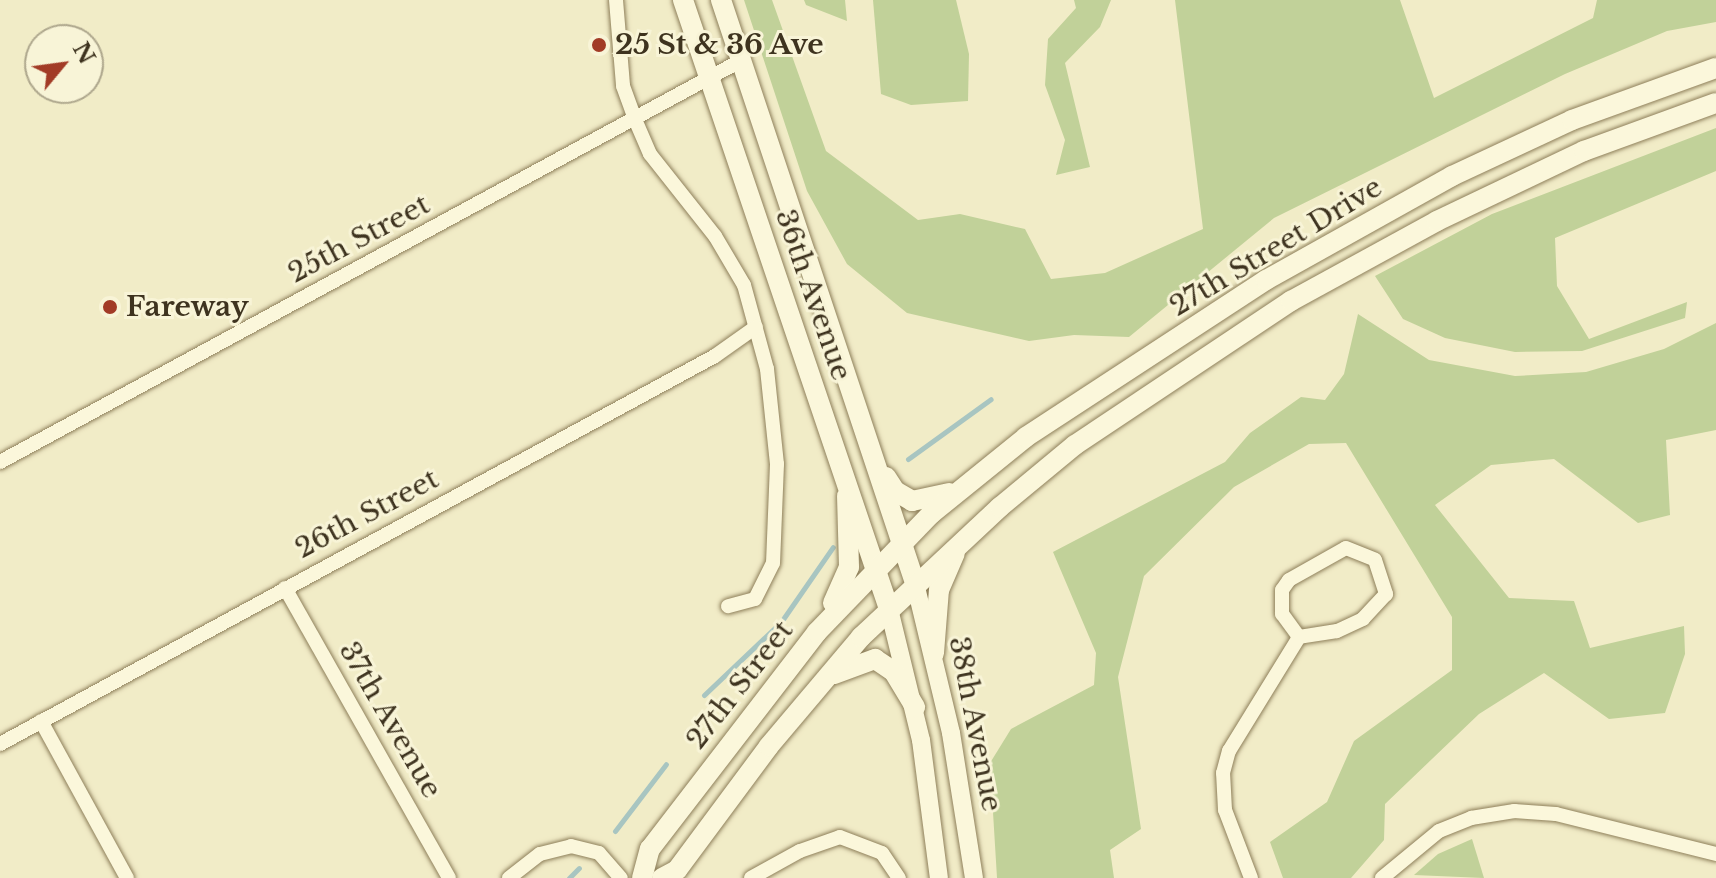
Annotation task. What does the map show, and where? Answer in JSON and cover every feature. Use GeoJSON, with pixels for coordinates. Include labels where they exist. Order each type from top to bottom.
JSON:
{"type":"FeatureCollection","features":[{"type":"Feature","properties":{"kind":"main road","name":"36th Avenue"},"geometry":{"type":"LineString","coordinates":[[683,0],[889,609]]}},
{"type":"Feature","properties":{"kind":"main road","name":"36th Avenue"},"geometry":{"type":"LineString","coordinates":[[721,0],[878,464],[915,583]]}},
{"type":"Feature","properties":{"kind":"main road","name":"27th Street Drive"},"geometry":{"type":"LineString","coordinates":[[903,541],[961,488],[1079,400],[1266,280],[1452,176],[1572,120],[1716,68]]}},
{"type":"Feature","properties":{"kind":"main road","name":"27th Street Drive"},"geometry":{"type":"LineString","coordinates":[[915,583],[1075,445],[1291,301],[1524,177],[1716,103]]}},
{"type":"Feature","properties":{"kind":"main road"},"geometry":{"type":"LineString","coordinates":[[878,464],[895,491],[912,501],[928,501],[961,488]]}},
{"type":"Feature","properties":{"kind":"main road"},"geometry":{"type":"LineString","coordinates":[[817,632],[847,580],[848,488]]}},
{"type":"Feature","properties":{"kind":"main road","name":"27th Street"},"geometry":{"type":"LineString","coordinates":[[642,878],[650,849],[817,632],[903,541]]}},
{"type":"Feature","properties":{"kind":"main road"},"geometry":{"type":"LineString","coordinates":[[934,653],[939,590],[960,543]]}},
{"type":"Feature","properties":{"kind":"main road"},"geometry":{"type":"LineString","coordinates":[[662,878],[677,870],[823,679],[915,583]]}},
{"type":"Feature","properties":{"kind":"main road"},"geometry":{"type":"LineString","coordinates":[[823,679],[875,659],[894,672],[915,707]]}},
{"type":"Feature","properties":{"kind":"street"},"geometry":{"type":"LineString","coordinates":[[616,0],[623,86],[634,117],[659,168],[727,254],[756,327],[767,369],[777,464],[773,563],[755,599],[728,606]]}},
{"type":"Feature","properties":{"kind":"street","name":"25th Street"},"geometry":{"type":"LineString","coordinates":[[0,462],[742,60]]}},
{"type":"Feature","properties":{"kind":"street","name":"26th Street"},"geometry":{"type":"LineString","coordinates":[[0,744],[715,356],[756,327]]}},
{"type":"Feature","properties":{"kind":"street"},"geometry":{"type":"LineString","coordinates":[[1251,878],[1225,810],[1223,773],[1229,751],[1299,637],[1337,631],[1378,608],[1387,586],[1375,560],[1346,548],[1289,580],[1282,590],[1282,614],[1299,637]]}},
{"type":"Feature","properties":{"kind":"street","name":"38th Avenue"},"geometry":{"type":"LineString","coordinates":[[915,583],[934,653],[974,878]]}},
{"type":"Feature","properties":{"kind":"street","name":"37th Avenue"},"geometry":{"type":"LineString","coordinates":[[285,588],[449,878]]}},
{"type":"Feature","properties":{"kind":"street","name":"38th Avenue"},"geometry":{"type":"LineString","coordinates":[[889,609],[915,707],[939,878]]}},
{"type":"Feature","properties":{"kind":"street"},"geometry":{"type":"LineString","coordinates":[[41,721],[127,878]]}},
{"type":"Feature","properties":{"kind":"street"},"geometry":{"type":"LineString","coordinates":[[1382,878],[1447,827],[1514,811],[1556,814],[1716,854]]}},
{"type":"Feature","properties":{"kind":"street"},"geometry":{"type":"LineString","coordinates":[[751,878],[800,851],[840,837],[882,853],[899,878]]}},
{"type":"Feature","properties":{"kind":"street"},"geometry":{"type":"LineString","coordinates":[[509,878],[540,854],[571,846],[599,853],[621,878]]}},
{"type":"Feature","properties":{"kind":"green space"},"geometry":{"type":"Polygon","coordinates":[[[744,0],[772,0],[826,151],[918,220],[960,214],[1025,229],[1051,279],[1105,273],[1203,229],[1175,0],[1400,0],[1434,98],[1593,18],[1597,0],[1716,0],[1716,22],[1667,31],[1565,74],[1274,218],[1129,337],[1074,335],[1029,341],[907,313],[847,264],[807,191],[744,0]]]}},
{"type":"Feature","properties":{"kind":"green space"},"geometry":{"type":"Polygon","coordinates":[[[804,0],[845,0],[847,21],[806,5],[804,0]]]}},
{"type":"Feature","properties":{"kind":"green space"},"geometry":{"type":"Polygon","coordinates":[[[873,0],[956,0],[969,54],[968,101],[911,105],[881,94],[873,0]]]}},
{"type":"Feature","properties":{"kind":"green space"},"geometry":{"type":"Polygon","coordinates":[[[1074,0],[1111,0],[1100,27],[1065,63],[1090,167],[1056,175],[1065,140],[1045,85],[1048,39],[1076,8],[1074,0]]]}},
{"type":"Feature","properties":{"kind":"green space"},"geometry":{"type":"Polygon","coordinates":[[[1716,128],[1716,171],[1555,238],[1557,286],[1589,339],[1687,302],[1685,318],[1582,351],[1515,352],[1445,338],[1403,319],[1375,276],[1492,214],[1716,128]]]}},
{"type":"Feature","properties":{"kind":"green space"},"geometry":{"type":"Polygon","coordinates":[[[1358,314],[1429,360],[1515,376],[1586,372],[1664,349],[1716,323],[1716,430],[1666,440],[1670,515],[1638,523],[1554,459],[1491,465],[1435,505],[1509,598],[1574,601],[1590,648],[1684,626],[1685,654],[1665,713],[1609,719],[1544,673],[1479,714],[1385,804],[1384,840],[1351,878],[1283,878],[1270,842],[1327,802],[1354,741],[1452,670],[1452,617],[1346,443],[1309,444],[1234,487],[1144,576],[1118,677],[1141,829],[1110,850],[1114,878],[997,878],[990,763],[1011,729],[1094,685],[1096,653],[1053,552],[1225,462],[1250,433],[1301,397],[1325,400],[1344,374],[1358,314]]]}},
{"type":"Feature","properties":{"kind":"green space"},"geometry":{"type":"Polygon","coordinates":[[[1472,839],[1484,878],[1414,875],[1438,854],[1472,839]]]}},
{"type":"Feature","properties":{"kind":"waterway"},"geometry":{"type":"LineString","coordinates":[[908,459],[991,399]]}},
{"type":"Feature","properties":{"kind":"waterway"},"geometry":{"type":"LineString","coordinates":[[704,695],[781,622],[833,547]]}},
{"type":"Feature","properties":{"kind":"waterway"},"geometry":{"type":"LineString","coordinates":[[615,831],[666,764]]}},
{"type":"Feature","properties":{"kind":"waterway"},"geometry":{"type":"LineString","coordinates":[[569,878],[579,868]]}},
{"type":"Feature","properties":{"kind":"place","name":"25 St & 36 Ave"},"geometry":{"type":"Point","coordinates":[599,45]}},
{"type":"Feature","properties":{"kind":"place","name":"Fareway"},"geometry":{"type":"Point","coordinates":[110,307]}}]}
